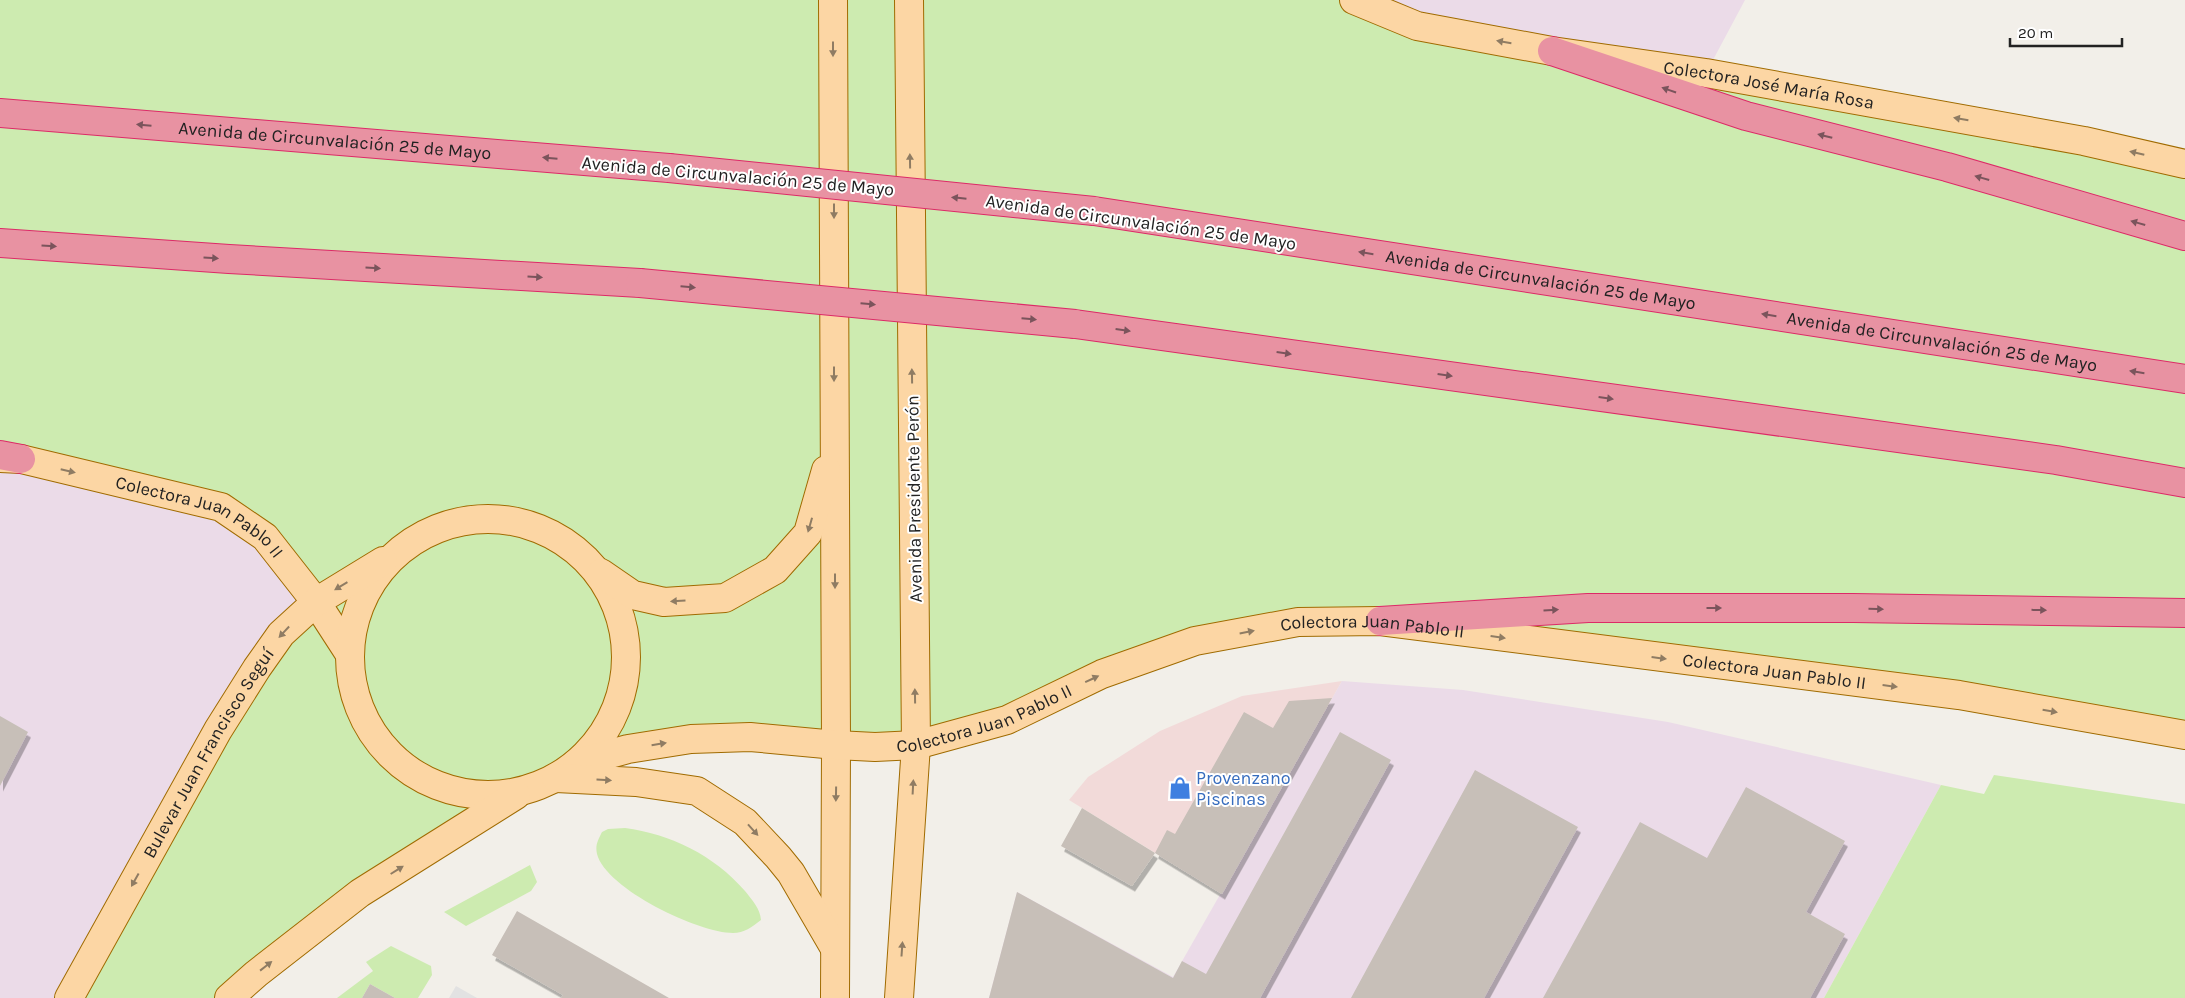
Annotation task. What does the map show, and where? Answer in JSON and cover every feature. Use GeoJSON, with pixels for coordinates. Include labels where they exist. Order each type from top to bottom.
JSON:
{"type":"FeatureCollection","features":[{"type":"Feature","properties":{"kind":"highway"},"geometry":{"type":"LineString","coordinates":[[1552,51],[1746,116],[1947,168],[2185,236]]}},
{"type":"Feature","properties":{"kind":"highway","name":"Avenida de Circunvalación 25 de Mayo"},"geometry":{"type":"LineString","coordinates":[[0,113],[669,168],[1094,211],[2185,379]]}},
{"type":"Feature","properties":{"kind":"highway"},"geometry":{"type":"LineString","coordinates":[[0,243],[239,260],[640,283],[1075,324],[2056,460],[2185,482]]}},
{"type":"Feature","properties":{"kind":"highway"},"geometry":{"type":"LineString","coordinates":[[1380,621],[1588,608],[1853,608],[2185,612]]}},
{"type":"Feature","properties":{"kind":"main road"},"geometry":{"type":"LineString","coordinates":[[833,0],[836,745],[835,998]]}},
{"type":"Feature","properties":{"kind":"main road","name":"Avenida Presidente Perón"},"geometry":{"type":"LineString","coordinates":[[899,998],[916,745],[909,0]]}},
{"type":"Feature","properties":{"kind":"main road","name":"Colectora José María Rosa"},"geometry":{"type":"LineString","coordinates":[[1354,0],[1417,26],[1552,51],[1706,73],[2084,141],[2185,164]]}},
{"type":"Feature","properties":{"kind":"main road"},"geometry":{"type":"LineString","coordinates":[[592,566],[633,594],[664,602],[725,598],[776,570],[808,533],[834,445]]}},
{"type":"Feature","properties":{"kind":"main road","name":"Colectora Juan Pablo II"},"geometry":{"type":"LineString","coordinates":[[7,458],[221,507],[265,537],[316,602],[349,653]]}},
{"type":"Feature","properties":{"kind":"main road","name":"Bulevar Juan Francisco Seguí"},"geometry":{"type":"LineString","coordinates":[[69,998],[218,730],[281,634],[316,602],[427,533],[462,521],[498,519],[533,526],[565,542],[592,566]]}},
{"type":"Feature","properties":{"kind":"main road"},"geometry":{"type":"LineString","coordinates":[[397,552],[373,582],[356,616],[349,653],[352,685],[362,717],[380,745],[403,767],[431,784],[460,793],[491,796],[521,792]]}},
{"type":"Feature","properties":{"kind":"main road"},"geometry":{"type":"LineString","coordinates":[[566,771],[599,740],[614,713],[624,683],[626,652],[621,621],[610,591],[592,566]]}},
{"type":"Feature","properties":{"kind":"main road","name":"Colectora Juan Pablo II"},"geometry":{"type":"LineString","coordinates":[[521,792],[566,771],[628,749],[691,739],[750,737],[875,747],[916,745],[1007,720],[1102,674],[1196,642],[1298,622],[1380,621],[1959,695],[2185,735]]}},
{"type":"Feature","properties":{"kind":"main road"},"geometry":{"type":"LineString","coordinates":[[566,771],[697,791],[746,822],[791,873],[835,947]]}},
{"type":"Feature","properties":{"kind":"main road"},"geometry":{"type":"LineString","coordinates":[[229,998],[256,974],[360,893],[521,792]]}},
{"type":"Feature","properties":{"kind":"shaded area"},"geometry":{"type":"Polygon","coordinates":[[[1354,0],[1745,0],[1706,73],[1354,0]]]}},
{"type":"Feature","properties":{"kind":"shaded area"},"geometry":{"type":"Polygon","coordinates":[[[0,458],[221,507],[316,602],[69,998],[0,998],[0,458]]]}},
{"type":"Feature","properties":{"kind":"shaded area","name":"Provenzano Piscinas"},"geometry":{"type":"Polygon","coordinates":[[[1342,681],[1222,894],[1069,800],[1088,777],[1160,731],[1242,696],[1342,681]]]}},
{"type":"Feature","properties":{"kind":"shaded area"},"geometry":{"type":"Polygon","coordinates":[[[1342,681],[1463,690],[1668,722],[1941,785],[1824,998],[989,998],[1017,892],[1173,977],[1342,681]]]}},
{"type":"Feature","properties":{"kind":"shaded area"},"geometry":{"type":"Polygon","coordinates":[[[456,986],[477,998],[449,998],[456,986]]]}},
{"type":"Feature","properties":{"kind":"green space"},"geometry":{"type":"Polygon","coordinates":[[[0,0],[1354,0],[2185,164],[2185,735],[1298,622],[916,745],[691,739],[552,780],[521,792],[229,998],[69,998],[218,730],[315,602],[221,507],[0,458],[0,0]]]}},
{"type":"Feature","properties":{"kind":"green space"},"geometry":{"type":"Polygon","coordinates":[[[1994,775],[2185,804],[2185,998],[1824,998],[1941,785],[1984,794],[1994,775]]]}},
{"type":"Feature","properties":{"kind":"green space"},"geometry":{"type":"Polygon","coordinates":[[[625,828],[658,835],[675,841],[720,867],[733,878],[753,901],[761,920],[741,932],[718,931],[677,917],[635,894],[617,881],[604,867],[596,851],[602,832],[608,829],[625,828]]]}},
{"type":"Feature","properties":{"kind":"green space"},"geometry":{"type":"Polygon","coordinates":[[[530,865],[537,882],[531,891],[466,926],[444,912],[530,865]]]}},
{"type":"Feature","properties":{"kind":"green space"},"geometry":{"type":"Polygon","coordinates":[[[391,946],[431,966],[432,975],[418,998],[395,998],[370,984],[362,998],[337,998],[373,971],[366,962],[391,946]]]}},
{"type":"Feature","properties":{"kind":"building"},"geometry":{"type":"Polygon","coordinates":[[[1332,698],[1222,894],[1155,853],[1167,830],[1175,834],[1244,712],[1273,728],[1289,701],[1332,698]]]}},
{"type":"Feature","properties":{"kind":"building"},"geometry":{"type":"Polygon","coordinates":[[[0,716],[28,732],[0,786],[0,716]]]}},
{"type":"Feature","properties":{"kind":"building"},"geometry":{"type":"Polygon","coordinates":[[[1340,732],[1391,760],[1260,998],[989,998],[1017,892],[1173,978],[1182,961],[1206,974],[1340,732]]]}},
{"type":"Feature","properties":{"kind":"building"},"geometry":{"type":"Polygon","coordinates":[[[1475,770],[1578,827],[1484,998],[1351,998],[1475,770]]]}},
{"type":"Feature","properties":{"kind":"building"},"geometry":{"type":"Polygon","coordinates":[[[1746,787],[1845,841],[1806,912],[1845,934],[1810,998],[1543,998],[1640,822],[1707,858],[1746,787]]]}},
{"type":"Feature","properties":{"kind":"building"},"geometry":{"type":"Polygon","coordinates":[[[1082,808],[1155,853],[1132,886],[1061,846],[1082,808]]]}},
{"type":"Feature","properties":{"kind":"building"},"geometry":{"type":"Polygon","coordinates":[[[517,911],[669,998],[561,998],[563,995],[492,955],[517,911]]]}},
{"type":"Feature","properties":{"kind":"building"},"geometry":{"type":"Polygon","coordinates":[[[370,984],[395,998],[362,998],[370,984]]]}},
{"type":"Feature","properties":{"kind":"place","name":"Provenzano Piscinas"},"geometry":{"type":"Point","coordinates":[1180,788]}}]}
